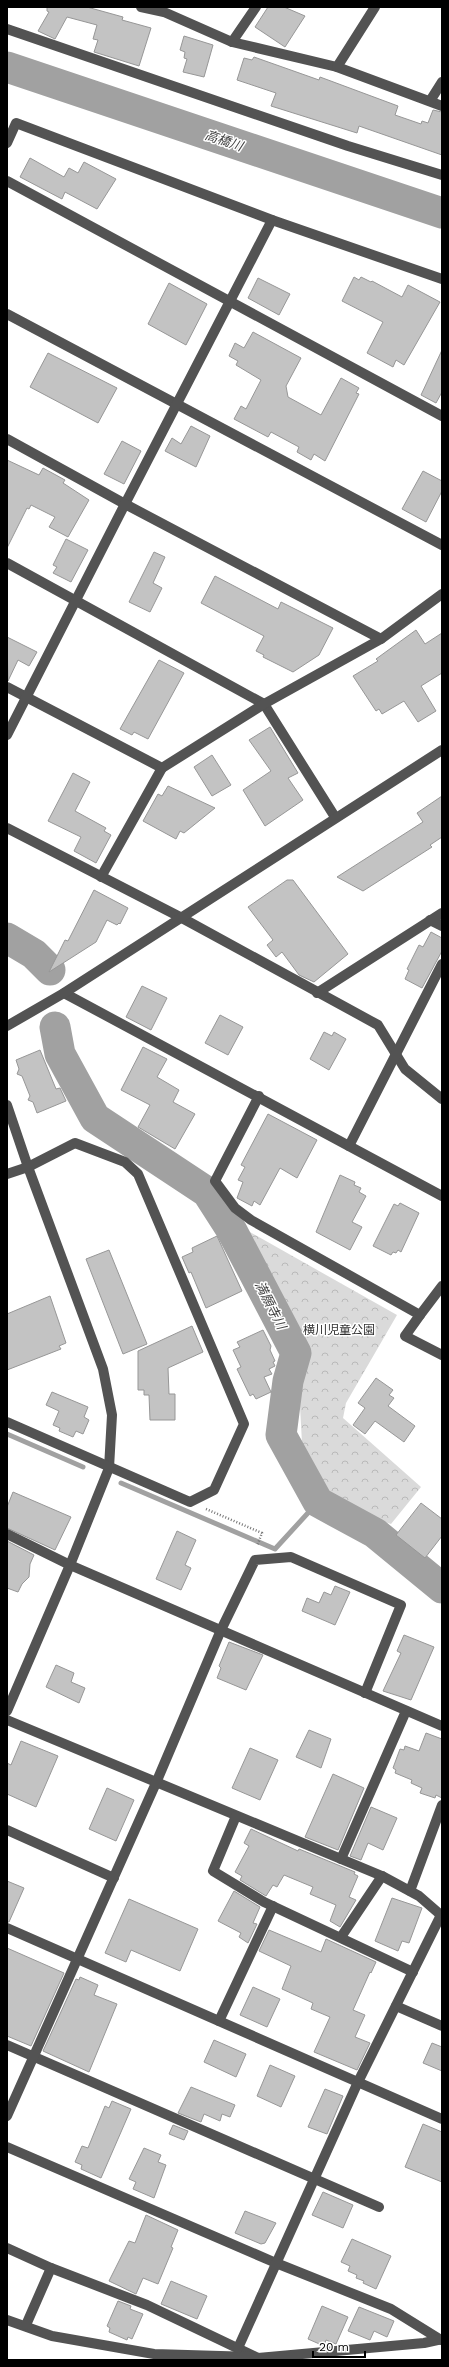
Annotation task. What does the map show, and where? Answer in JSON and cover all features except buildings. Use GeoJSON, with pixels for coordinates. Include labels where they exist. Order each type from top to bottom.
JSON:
{"type":"FeatureCollection","features":[{"type":"Feature","properties":{"kind":"street"},"geometry":{"type":"LineString","coordinates":[[141,7],[165,10],[232,42],[337,67],[442,106]]}},
{"type":"Feature","properties":{"kind":"street"},"geometry":{"type":"LineString","coordinates":[[232,42],[256,7]]}},
{"type":"Feature","properties":{"kind":"street"},"geometry":{"type":"LineString","coordinates":[[337,67],[375,7]]}},
{"type":"Feature","properties":{"kind":"street"},"geometry":{"type":"LineString","coordinates":[[7,29],[348,146],[442,175]]}},
{"type":"Feature","properties":{"kind":"street"},"geometry":{"type":"LineString","coordinates":[[430,101],[442,82]]}},
{"type":"Feature","properties":{"kind":"street"},"geometry":{"type":"LineString","coordinates":[[7,143],[16,123],[272,220],[442,279]]}},
{"type":"Feature","properties":{"kind":"street"},"geometry":{"type":"LineString","coordinates":[[7,181],[230,303],[442,416]]}},
{"type":"Feature","properties":{"kind":"street"},"geometry":{"type":"LineString","coordinates":[[7,735],[272,220]]}},
{"type":"Feature","properties":{"kind":"street"},"geometry":{"type":"LineString","coordinates":[[7,314],[442,545]]}},
{"type":"Feature","properties":{"kind":"street"},"geometry":{"type":"LineString","coordinates":[[7,439],[125,504],[381,639]]}},
{"type":"Feature","properties":{"kind":"street"},"geometry":{"type":"LineString","coordinates":[[7,563],[264,704],[335,817]]}},
{"type":"Feature","properties":{"kind":"street"},"geometry":{"type":"LineString","coordinates":[[101,877],[162,768],[264,704],[381,639],[442,594]]}},
{"type":"Feature","properties":{"kind":"street"},"geometry":{"type":"LineString","coordinates":[[7,686],[162,768]]}},
{"type":"Feature","properties":{"kind":"street"},"geometry":{"type":"LineString","coordinates":[[7,1026],[64,993],[182,918],[335,817],[442,750]]}},
{"type":"Feature","properties":{"kind":"street"},"geometry":{"type":"LineString","coordinates":[[7,828],[182,918],[378,1025],[405,1069],[442,1099]]}},
{"type":"Feature","properties":{"kind":"street"},"geometry":{"type":"LineString","coordinates":[[317,993],[442,913]]}},
{"type":"Feature","properties":{"kind":"street"},"geometry":{"type":"LineString","coordinates":[[430,920],[442,926]]}},
{"type":"Feature","properties":{"kind":"street"},"geometry":{"type":"LineString","coordinates":[[349,1146],[442,964]]}},
{"type":"Feature","properties":{"kind":"street"},"geometry":{"type":"LineString","coordinates":[[64,993],[259,1096],[442,1196]]}},
{"type":"Feature","properties":{"kind":"street"},"geometry":{"type":"LineString","coordinates":[[259,1096],[215,1181],[235,1208],[251,1220],[420,1315]]}},
{"type":"Feature","properties":{"kind":"street"},"geometry":{"type":"LineString","coordinates":[[7,1104],[28,1167],[104,1369],[112,1415],[109,1468],[70,1565],[7,1711]]}},
{"type":"Feature","properties":{"kind":"street"},"geometry":{"type":"LineString","coordinates":[[7,1174],[28,1167],[75,1143],[125,1162],[138,1174],[244,1424],[214,1490],[190,1502],[109,1468],[7,1422]]}},
{"type":"Feature","properties":{"kind":"street"},"geometry":{"type":"LineString","coordinates":[[442,1286],[405,1336],[442,1355]]}},
{"type":"Feature","properties":{"kind":"street"},"geometry":{"type":"LineString","coordinates":[[7,1534],[70,1565],[442,1726]]}},
{"type":"Feature","properties":{"kind":"street"},"geometry":{"type":"LineString","coordinates":[[7,2116],[156,1783],[221,1630],[255,1560],[291,1557],[401,1605],[365,1693]]}},
{"type":"Feature","properties":{"kind":"street"},"geometry":{"type":"LineString","coordinates":[[341,1859],[406,1711]]}},
{"type":"Feature","properties":{"kind":"street"},"geometry":{"type":"LineString","coordinates":[[7,1720],[382,1876],[419,1896],[442,1915],[358,2082],[238,2348]]}},
{"type":"Feature","properties":{"kind":"street"},"geometry":{"type":"LineString","coordinates":[[410,1891],[442,1806]]}},
{"type":"Feature","properties":{"kind":"street"},"geometry":{"type":"LineString","coordinates":[[236,1816],[213,1871],[273,1906],[413,1972]]}},
{"type":"Feature","properties":{"kind":"street"},"geometry":{"type":"LineString","coordinates":[[7,1830],[114,1878]]}},
{"type":"Feature","properties":{"kind":"street"},"geometry":{"type":"LineString","coordinates":[[341,1937],[382,1876]]}},
{"type":"Feature","properties":{"kind":"street"},"geometry":{"type":"LineString","coordinates":[[219,2021],[273,1906]]}},
{"type":"Feature","properties":{"kind":"street"},"geometry":{"type":"LineString","coordinates":[[7,1928],[442,2119]]}},
{"type":"Feature","properties":{"kind":"street"},"geometry":{"type":"LineString","coordinates":[[396,2006],[442,2026]]}},
{"type":"Feature","properties":{"kind":"street"},"geometry":{"type":"LineString","coordinates":[[7,2045],[314,2178],[379,2208]]}},
{"type":"Feature","properties":{"kind":"street"},"geometry":{"type":"LineString","coordinates":[[7,2147],[276,2263],[391,2309],[441,2340]]}},
{"type":"Feature","properties":{"kind":"street"},"geometry":{"type":"LineString","coordinates":[[7,2248],[51,2268],[147,2305],[258,2358]]}},
{"type":"Feature","properties":{"kind":"street"},"geometry":{"type":"LineString","coordinates":[[26,2326],[51,2268]]}},
{"type":"Feature","properties":{"kind":"street"},"geometry":{"type":"LineString","coordinates":[[7,2320],[52,2336],[154,2354],[258,2358],[441,2340]]}},
{"type":"Feature","properties":{"kind":"path"},"geometry":{"type":"LineString","coordinates":[[190,1502],[262,1533],[257,1546]]}},
{"type":"Feature","properties":{"kind":"green space","name":"横川児童公園"},"geometry":{"type":"Polygon","coordinates":[[[241,1227],[397,1315],[346,1403],[343,1418],[421,1487],[391,1524],[337,1506],[312,1479],[302,1443],[298,1369],[304,1352],[241,1227]]]}},
{"type":"Feature","properties":{"kind":"waterway","name":"高橋川"},"geometry":{"type":"LineString","coordinates":[[7,67],[442,213]]}},
{"type":"Feature","properties":{"kind":"waterway","name":"満願寺川"},"geometry":{"type":"LineString","coordinates":[[7,938],[34,954],[50,970]]}},
{"type":"Feature","properties":{"kind":"waterway","name":"満願寺川"},"geometry":{"type":"LineString","coordinates":[[55,1027],[60,1054],[95,1118],[207,1192],[232,1231],[296,1353],[288,1381],[281,1435],[318,1502],[375,1533],[442,1588]]}},
{"type":"Feature","properties":{"kind":"waterway"},"geometry":{"type":"LineString","coordinates":[[7,1434],[83,1467]]}},
{"type":"Feature","properties":{"kind":"waterway"},"geometry":{"type":"LineString","coordinates":[[121,1483],[275,1549],[318,1502]]}}]}
